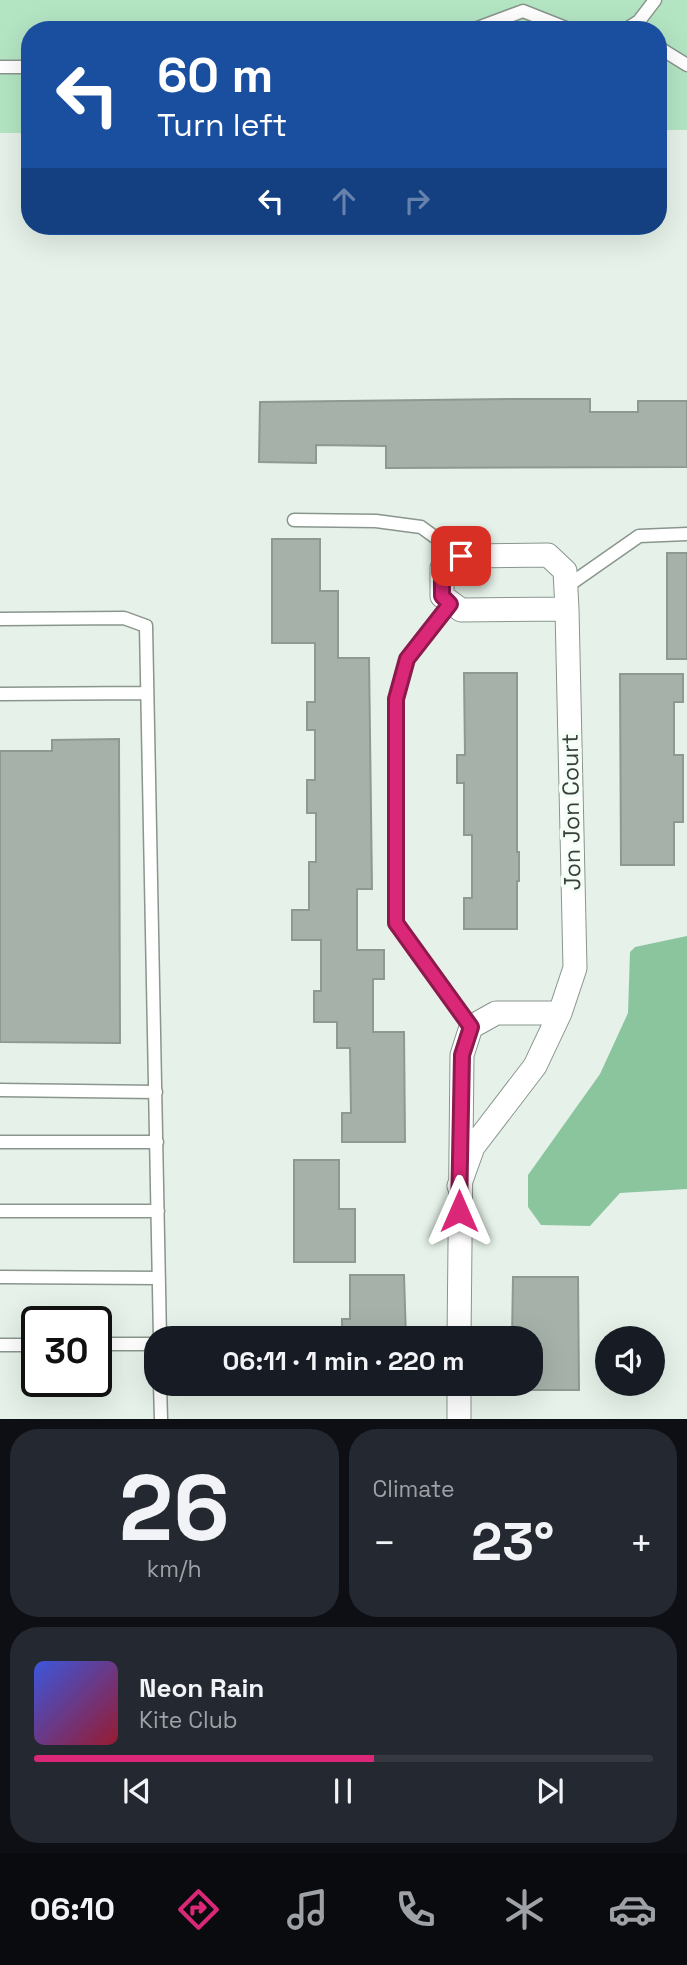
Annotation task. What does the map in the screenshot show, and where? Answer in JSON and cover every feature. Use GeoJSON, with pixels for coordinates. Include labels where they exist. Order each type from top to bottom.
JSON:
{"type":"FeatureCollection","features":[{"type":"Feature","properties":{"kind":"street","name":"Jon Jon Court"},"geometry":{"type":"LineString","coordinates":[[459,1186],[473,1147],[535,1066],[561,1013],[575,968],[565,571],[548,555],[461,556]]}},
{"type":"Feature","properties":{"kind":"street"},"geometry":{"type":"LineString","coordinates":[[461,556],[442,568],[442,596],[461,610],[566,598]]}},
{"type":"Feature","properties":{"kind":"street"},"geometry":{"type":"LineString","coordinates":[[471,1027],[496,1013],[561,1013]]}},
{"type":"Feature","properties":{"kind":"street","name":"Jon Jon Court"},"geometry":{"type":"LineString","coordinates":[[459,1326],[462,1055],[471,1027]]}},
{"type":"Feature","properties":{"kind":"street"},"geometry":{"type":"LineString","coordinates":[[459,1396],[459,1419]]}},
{"type":"Feature","properties":{"kind":"lane"},"geometry":{"type":"LineString","coordinates":[[639,21],[655,0]]}},
{"type":"Feature","properties":{"kind":"lane"},"geometry":{"type":"LineString","coordinates":[[496,21],[523,11],[548,21]]}},
{"type":"Feature","properties":{"kind":"lane"},"geometry":{"type":"LineString","coordinates":[[667,53],[687,65]]}},
{"type":"Feature","properties":{"kind":"lane"},"geometry":{"type":"LineString","coordinates":[[0,67],[21,67]]}},
{"type":"Feature","properties":{"kind":"lane"},"geometry":{"type":"LineString","coordinates":[[294,520],[376,521],[421,527],[461,556]]}},
{"type":"Feature","properties":{"kind":"lane"},"geometry":{"type":"LineString","coordinates":[[566,598],[639,536],[687,534]]}},
{"type":"Feature","properties":{"kind":"lane"},"geometry":{"type":"LineString","coordinates":[[450,604],[407,659],[396,699],[396,923],[471,1027]]}},
{"type":"Feature","properties":{"kind":"lane"},"geometry":{"type":"LineString","coordinates":[[0,619],[124,618],[146,626],[160,1326]]}},
{"type":"Feature","properties":{"kind":"lane"},"geometry":{"type":"LineString","coordinates":[[0,694],[147,693]]}},
{"type":"Feature","properties":{"kind":"lane"},"geometry":{"type":"LineString","coordinates":[[0,1090],[156,1092]]}},
{"type":"Feature","properties":{"kind":"lane"},"geometry":{"type":"LineString","coordinates":[[0,1142],[157,1142]]}},
{"type":"Feature","properties":{"kind":"lane"},"geometry":{"type":"LineString","coordinates":[[0,1211],[158,1211]]}},
{"type":"Feature","properties":{"kind":"lane"},"geometry":{"type":"LineString","coordinates":[[0,1277],[159,1278]]}},
{"type":"Feature","properties":{"kind":"lane"},"geometry":{"type":"LineString","coordinates":[[112,1344],[144,1343]]}},
{"type":"Feature","properties":{"kind":"lane"},"geometry":{"type":"LineString","coordinates":[[0,1345],[21,1345]]}},
{"type":"Feature","properties":{"kind":"lane"},"geometry":{"type":"LineString","coordinates":[[160,1396],[161,1419]]}},
{"type":"Feature","properties":{"kind":"shaded area"},"geometry":{"type":"Polygon","coordinates":[[[0,0],[687,0],[687,130],[667,130],[667,21],[21,21],[21,133],[0,133],[0,0]]]}},
{"type":"Feature","properties":{"kind":"shaded area"},"geometry":{"type":"Polygon","coordinates":[[[687,936],[687,1189],[620,1193],[590,1226],[541,1225],[528,1207],[528,1175],[600,1074],[628,1013],[630,952],[635,947],[687,936]]]}},
{"type":"Feature","properties":{"kind":"building"},"geometry":{"type":"Polygon","coordinates":[[[590,399],[590,412],[638,412],[638,401],[687,401],[687,467],[386,468],[386,446],[316,445],[316,463],[259,462],[260,402],[590,399]]]}},
{"type":"Feature","properties":{"kind":"building"},"geometry":{"type":"Polygon","coordinates":[[[272,539],[320,539],[320,591],[338,591],[338,658],[369,658],[372,889],[357,889],[357,950],[384,950],[384,979],[373,979],[373,1032],[404,1032],[405,1142],[342,1142],[342,1113],[351,1113],[350,1048],[337,1048],[337,1022],[314,1022],[314,991],[321,991],[321,940],[292,940],[292,910],[309,910],[309,862],[316,862],[316,813],[307,813],[307,780],[315,780],[315,730],[307,730],[307,702],[315,702],[315,643],[272,643],[272,539]]]}},
{"type":"Feature","properties":{"kind":"building"},"geometry":{"type":"Polygon","coordinates":[[[667,553],[687,553],[687,659],[667,659],[667,553]]]}},
{"type":"Feature","properties":{"kind":"building"},"geometry":{"type":"Polygon","coordinates":[[[464,673],[517,673],[517,929],[464,929],[464,898],[472,898],[472,835],[464,835],[464,783],[457,783],[457,755],[465,755],[464,673]]]}},
{"type":"Feature","properties":{"kind":"building"},"geometry":{"type":"Polygon","coordinates":[[[620,674],[683,674],[683,702],[674,702],[674,755],[683,755],[683,822],[674,822],[674,865],[621,865],[620,674]]]}},
{"type":"Feature","properties":{"kind":"building"},"geometry":{"type":"Polygon","coordinates":[[[119,739],[120,1043],[0,1042],[0,751],[52,751],[52,740],[119,739]]]}},
{"type":"Feature","properties":{"kind":"building"},"geometry":{"type":"Polygon","coordinates":[[[294,1160],[339,1160],[339,1209],[355,1209],[355,1262],[294,1262],[294,1160]]]}},
{"type":"Feature","properties":{"kind":"building"},"geometry":{"type":"Polygon","coordinates":[[[350,1275],[404,1275],[406,1326],[342,1326],[342,1319],[350,1319],[350,1275]]]}},
{"type":"Feature","properties":{"kind":"building"},"geometry":{"type":"Polygon","coordinates":[[[513,1277],[578,1277],[579,1390],[543,1390],[543,1326],[512,1326],[513,1277]]]}},
{"type":"Feature","properties":{"kind":"route"},"geometry":{"type":"LineString","coordinates":[[459,1211],[462,1055],[471,1027],[396,923],[394,816],[396,699],[407,659],[450,604],[442,596],[442,568],[461,556]]}}]}
